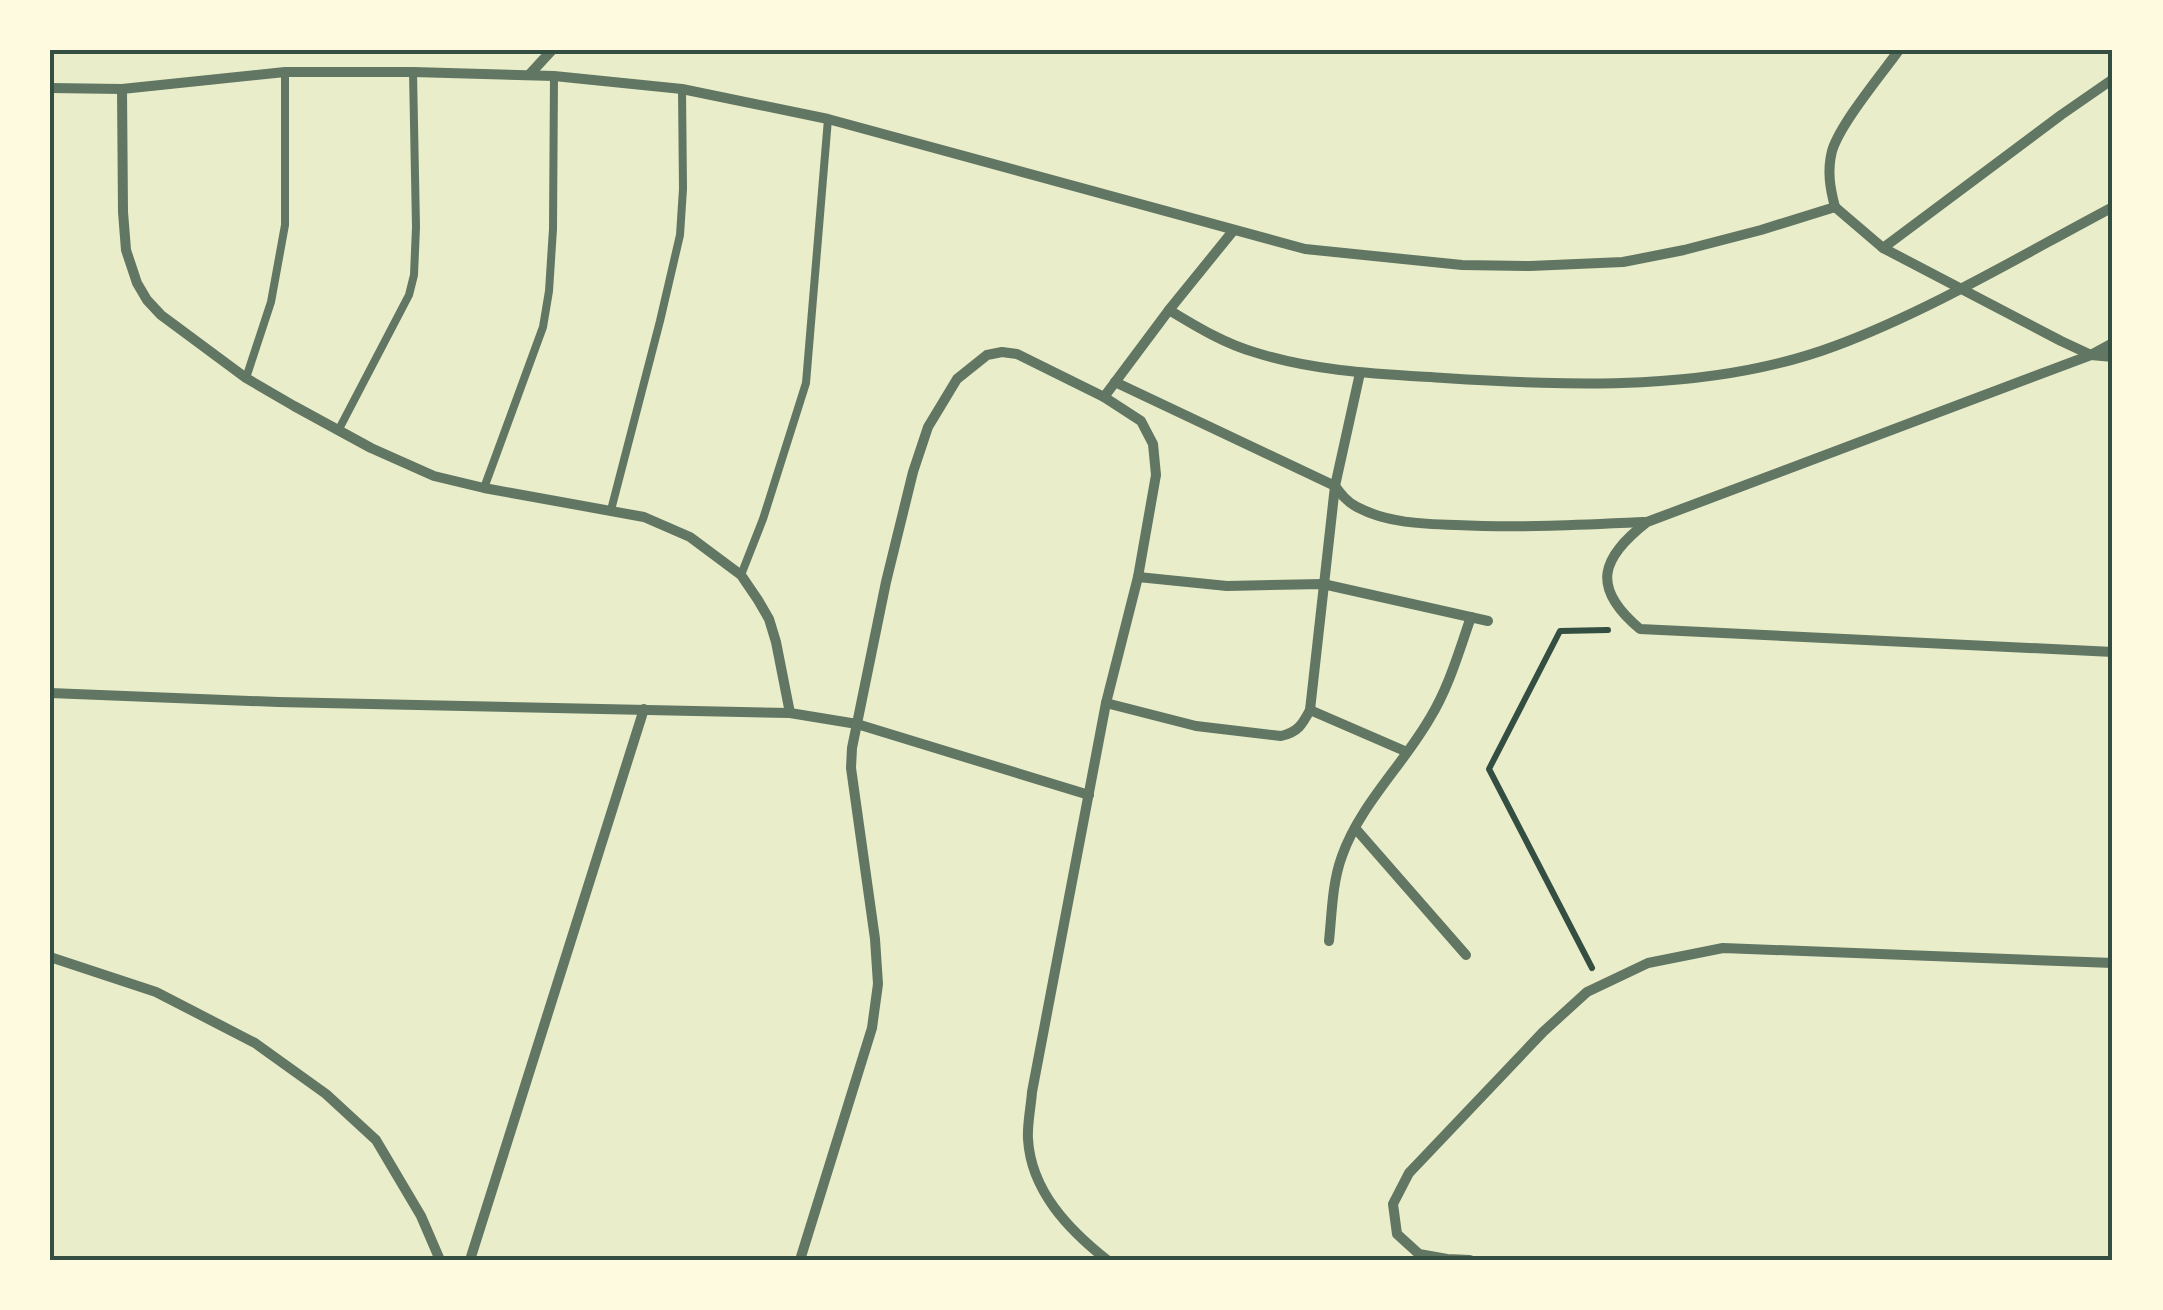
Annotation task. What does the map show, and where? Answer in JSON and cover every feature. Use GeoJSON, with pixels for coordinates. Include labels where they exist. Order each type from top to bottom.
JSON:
{"type":"FeatureCollection","features":[{"type":"Feature","properties":{"kind":"street"},"geometry":{"type":"LineString","coordinates":[[529,75],[552,50]]}},
{"type":"Feature","properties":{"kind":"street"},"geometry":{"type":"LineString","coordinates":[[1899,50],[1832,150],[1828,180],[1835,207],[1883,248],[2092,356],[2113,356]]}},
{"type":"Feature","properties":{"kind":"street"},"geometry":{"type":"LineString","coordinates":[[50,88],[122,90],[285,72],[414,72],[554,76],[682,89],[828,119],[1304,249],[1462,265],[1623,262],[1684,250],[1835,207]]}},
{"type":"Feature","properties":{"kind":"street"},"geometry":{"type":"LineString","coordinates":[[1883,248],[2113,78]]}},
{"type":"Feature","properties":{"kind":"street"},"geometry":{"type":"LineString","coordinates":[[122,90],[126,250],[137,283],[161,315],[246,378],[338,431],[434,476],[644,517],[670,526],[700,544],[741,576],[769,619],[790,713]]}},
{"type":"Feature","properties":{"kind":"street"},"geometry":{"type":"LineString","coordinates":[[1169,310],[1228,344],[1299,364],[1360,373],[1557,383],[1702,376],[1789,360],[1834,346],[1960,288],[2113,207]]}},
{"type":"Feature","properties":{"kind":"street"},"geometry":{"type":"LineString","coordinates":[[1104,397],[1233,231]]}},
{"type":"Feature","properties":{"kind":"street"},"geometry":{"type":"LineString","coordinates":[[2113,343],[2092,356],[1647,522],[1624,540],[1611,557],[1608,582],[1613,602],[1640,629],[2113,652]]}},
{"type":"Feature","properties":{"kind":"street"},"geometry":{"type":"LineString","coordinates":[[800,1260],[872,1028],[878,984],[851,768],[886,582],[928,427],[958,379],[987,355],[1002,352],[1031,359],[1104,397],[1141,421],[1153,444],[1156,475],[1138,576],[1106,703],[1032,1092],[1028,1140],[1037,1180],[1060,1218],[1107,1260]]}},
{"type":"Feature","properties":{"kind":"street"},"geometry":{"type":"LineString","coordinates":[[1106,703],[1196,726],[1281,736],[1298,730],[1310,710],[1334,486],[1360,373]]}},
{"type":"Feature","properties":{"kind":"street"},"geometry":{"type":"LineString","coordinates":[[1115,382],[1334,486],[1348,502],[1388,519],[1547,527],[1647,522]]}},
{"type":"Feature","properties":{"kind":"street"},"geometry":{"type":"LineString","coordinates":[[1138,576],[1227,586],[1322,584],[1488,621]]}},
{"type":"Feature","properties":{"kind":"street"},"geometry":{"type":"LineString","coordinates":[[1328,941],[1334,886],[1342,856],[1355,828],[1431,718],[1472,617]]}},
{"type":"Feature","properties":{"kind":"street"},"geometry":{"type":"LineString","coordinates":[[50,693],[297,703],[790,713],[857,724],[1089,795]]}},
{"type":"Feature","properties":{"kind":"street"},"geometry":{"type":"LineString","coordinates":[[470,1260],[644,709]]}},
{"type":"Feature","properties":{"kind":"street"},"geometry":{"type":"LineString","coordinates":[[1310,710],[1408,752]]}},
{"type":"Feature","properties":{"kind":"street"},"geometry":{"type":"LineString","coordinates":[[1355,828],[1466,955]]}},
{"type":"Feature","properties":{"kind":"street"},"geometry":{"type":"LineString","coordinates":[[1470,1260],[1419,1254],[1397,1234],[1393,1204],[1409,1173],[1543,1032],[1588,992],[1648,963],[1724,948],[2113,964]]}},
{"type":"Feature","properties":{"kind":"street"},"geometry":{"type":"LineString","coordinates":[[50,956],[156,992],[255,1043],[326,1094],[376,1140],[421,1216],[440,1260]]}},
{"type":"Feature","properties":{"kind":"lane"},"geometry":{"type":"LineString","coordinates":[[246,378],[271,302],[285,224],[285,72]]}},
{"type":"Feature","properties":{"kind":"lane"},"geometry":{"type":"LineString","coordinates":[[338,431],[410,295],[416,227],[414,72]]}},
{"type":"Feature","properties":{"kind":"lane"},"geometry":{"type":"LineString","coordinates":[[484,488],[543,327],[553,230],[554,76]]}},
{"type":"Feature","properties":{"kind":"lane"},"geometry":{"type":"LineString","coordinates":[[611,510],[680,236],[682,89]]}},
{"type":"Feature","properties":{"kind":"lane"},"geometry":{"type":"LineString","coordinates":[[741,576],[764,519],[806,383],[828,119]]}},
{"type":"Feature","properties":{"kind":"path"},"geometry":{"type":"LineString","coordinates":[[1601,986],[1489,769],[1560,631],[1640,629]]}}]}
